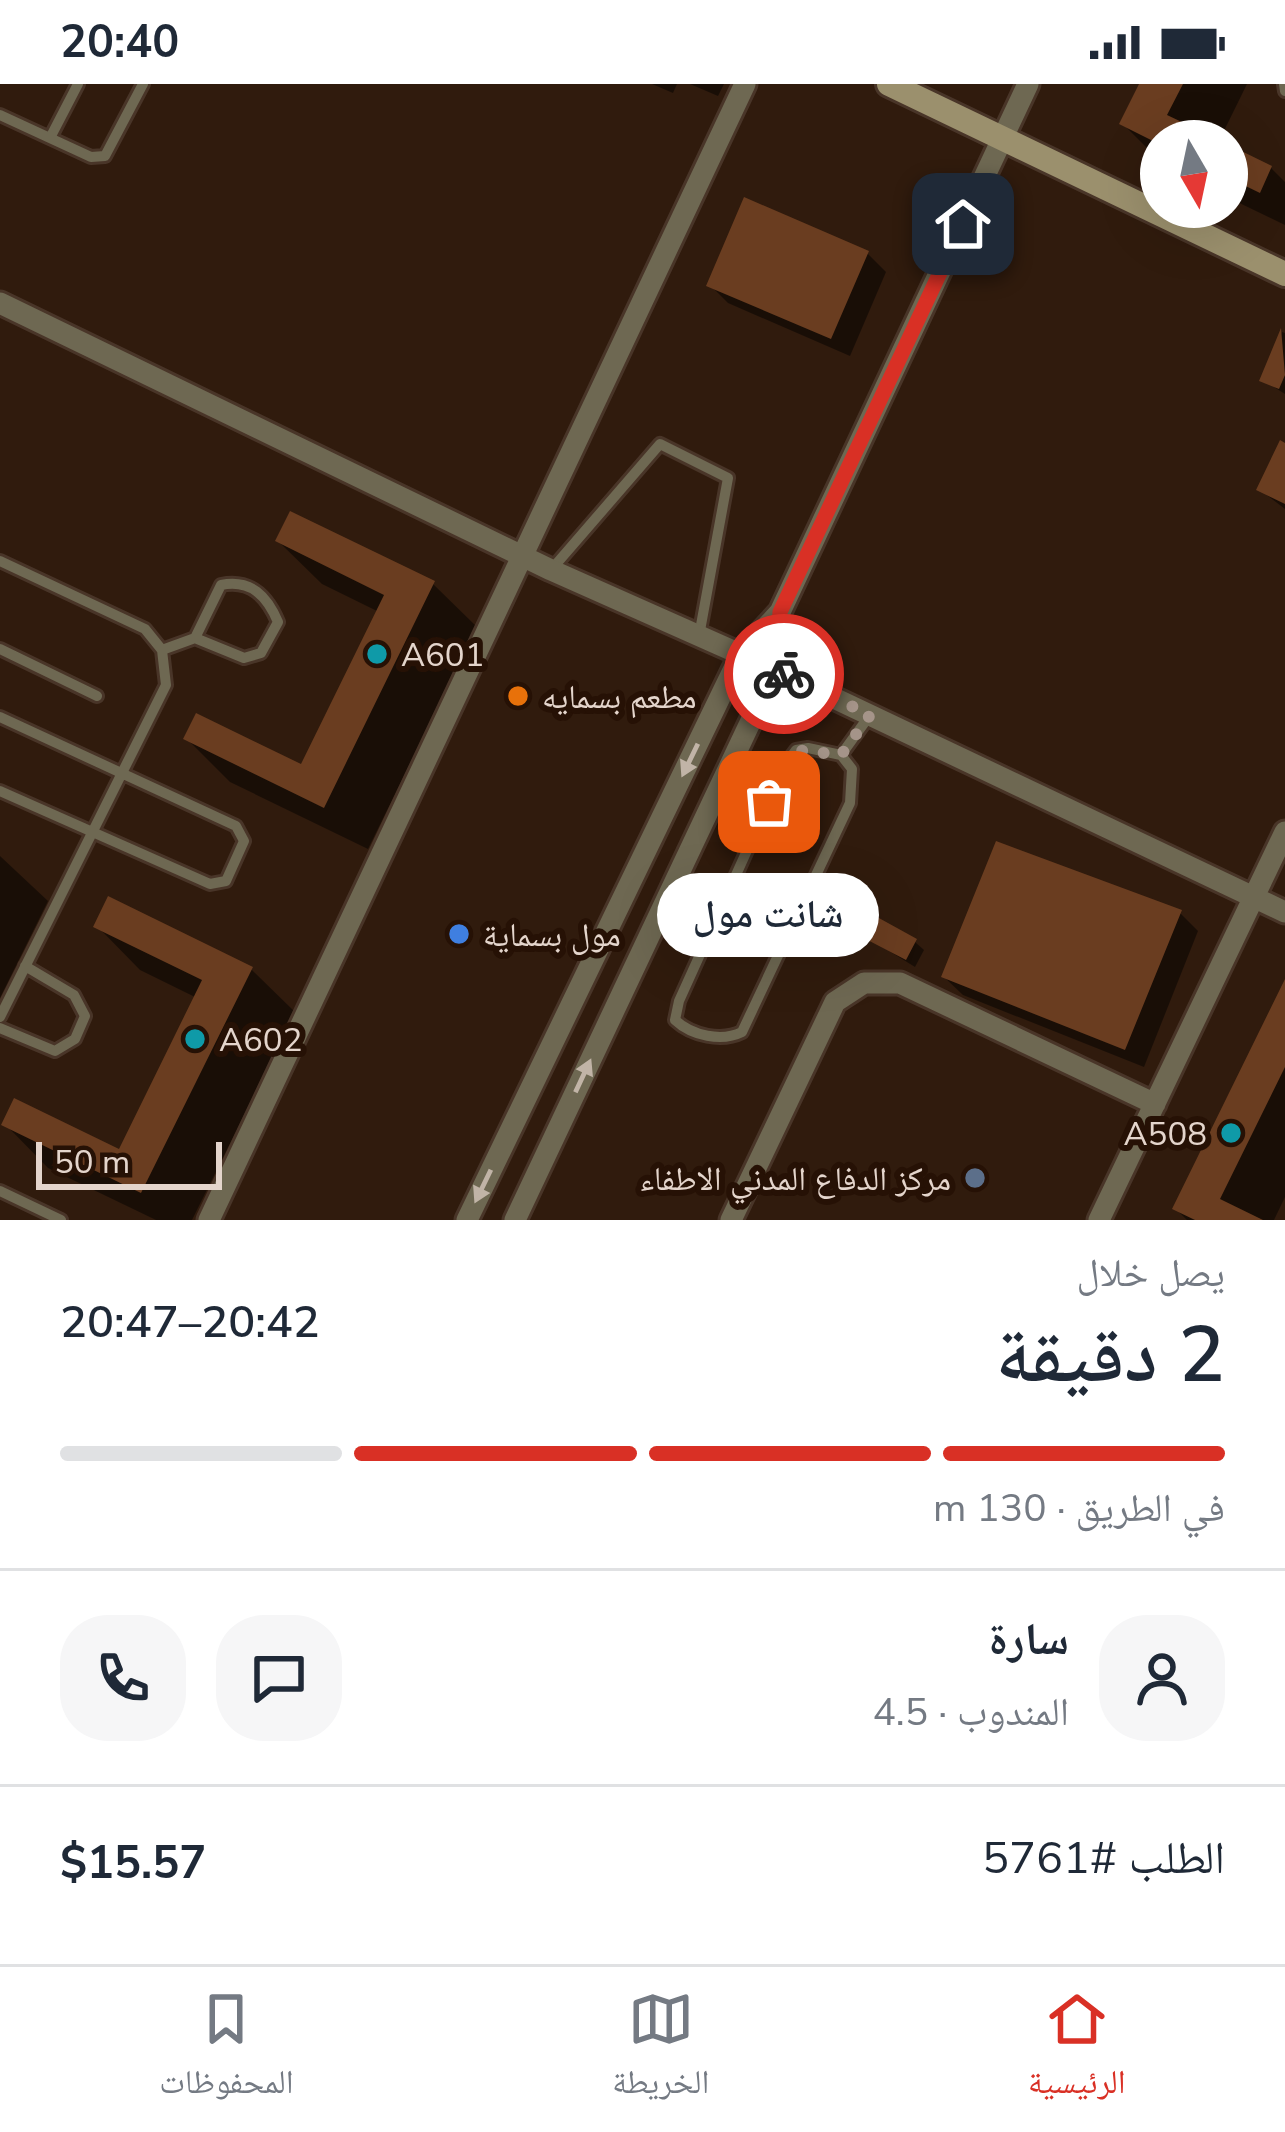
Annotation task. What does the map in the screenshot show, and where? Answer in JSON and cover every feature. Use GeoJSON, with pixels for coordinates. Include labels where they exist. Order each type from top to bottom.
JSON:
{"type":"FeatureCollection","features":[{"type":"Feature","properties":{"kind":"street"},"geometry":{"type":"LineString","coordinates":[[208,1220],[526,557],[745,84]]}},
{"type":"Feature","properties":{"kind":"street"},"geometry":{"type":"LineString","coordinates":[[890,84],[1285,274]]}},
{"type":"Feature","properties":{"kind":"street"},"geometry":{"type":"LineString","coordinates":[[467,1220],[741,654],[780,612],[1028,84]]}},
{"type":"Feature","properties":{"kind":"street"},"geometry":{"type":"LineString","coordinates":[[0,303],[551,570],[741,654],[1285,912]]}},
{"type":"Feature","properties":{"kind":"street"},"geometry":{"type":"LineString","coordinates":[[515,1220],[775,670],[780,612]]}},
{"type":"Feature","properties":{"kind":"street"},"geometry":{"type":"LineString","coordinates":[[1099,1220],[1285,832]]}},
{"type":"Feature","properties":{"kind":"street"},"geometry":{"type":"LineString","coordinates":[[731,1220],[835,1002],[864,983],[900,983],[1154,1104]]}},
{"type":"Feature","properties":{"kind":"street"},"geometry":{"type":"LineString","coordinates":[[509,1133],[548,1151]]}},
{"type":"Feature","properties":{"kind":"lane"},"geometry":{"type":"LineString","coordinates":[[50,138],[78,84]]}},
{"type":"Feature","properties":{"kind":"lane"},"geometry":{"type":"LineString","coordinates":[[0,115],[91,157],[105,156],[143,84]]}},
{"type":"Feature","properties":{"kind":"lane"},"geometry":{"type":"LineString","coordinates":[[551,570],[660,444],[728,478],[699,636]]}},
{"type":"Feature","properties":{"kind":"lane"},"geometry":{"type":"LineString","coordinates":[[0,561],[145,629],[162,650],[166,685],[0,1017]]}},
{"type":"Feature","properties":{"kind":"lane"},"geometry":{"type":"LineString","coordinates":[[162,650],[196,638],[244,658],[262,653],[278,622],[268,597],[238,581],[220,585],[196,638]]}},
{"type":"Feature","properties":{"kind":"lane"},"geometry":{"type":"LineString","coordinates":[[0,649],[97,696]]}},
{"type":"Feature","properties":{"kind":"lane"},"geometry":{"type":"LineString","coordinates":[[841,755],[870,715]]}},
{"type":"Feature","properties":{"kind":"lane"},"geometry":{"type":"LineString","coordinates":[[0,717],[236,826],[244,841],[226,881],[210,884],[0,791]]}},
{"type":"Feature","properties":{"kind":"lane"},"geometry":{"type":"LineString","coordinates":[[808,748],[841,755],[852,770],[850,803],[753,1016],[742,1032],[728,1039],[685,1030],[675,1020],[679,1000],[787,762],[796,750],[808,748]]}},
{"type":"Feature","properties":{"kind":"lane"},"geometry":{"type":"LineString","coordinates":[[0,1028],[56,1051],[75,1039],[85,1016],[74,994],[25,966]]}},
{"type":"Feature","properties":{"kind":"lane"},"geometry":{"type":"LineString","coordinates":[[0,1191],[61,1220]]}},
{"type":"Feature","properties":{"kind":"building"},"geometry":{"type":"Polygon","coordinates":[[[1139,84],[1183,84],[1167,115],[1178,120],[1140,120],[1140,134],[1119,124],[1139,84]]]}},
{"type":"Feature","properties":{"kind":"building"},"geometry":{"type":"Polygon","coordinates":[[[1248,154],[1272,166],[1260,193],[1248,187],[1248,154]]]}},
{"type":"Feature","properties":{"kind":"building"},"geometry":{"type":"Polygon","coordinates":[[[744,197],[869,251],[831,339],[706,286],[744,197]]]}},
{"type":"Feature","properties":{"kind":"building"},"geometry":{"type":"Polygon","coordinates":[[[1281,328],[1285,375],[1279,389],[1259,381],[1281,328]]]}},
{"type":"Feature","properties":{"kind":"building"},"geometry":{"type":"Polygon","coordinates":[[[1280,440],[1285,443],[1285,504],[1256,490],[1280,440]]]}},
{"type":"Feature","properties":{"kind":"building","name":"A601"},"geometry":{"type":"Polygon","coordinates":[[[290,511],[435,581],[324,808],[183,739],[196,713],[301,764],[384,595],[275,541],[290,511]]]}},
{"type":"Feature","properties":{"kind":"building"},"geometry":{"type":"Polygon","coordinates":[[[996,841],[1182,910],[1125,1050],[941,977],[996,841]]]}},
{"type":"Feature","properties":{"kind":"building","name":"A602"},"geometry":{"type":"Polygon","coordinates":[[[108,896],[253,967],[141,1193],[1,1125],[14,1098],[119,1149],[202,980],[93,927],[108,896]]]}},
{"type":"Feature","properties":{"kind":"building"},"geometry":{"type":"Polygon","coordinates":[[[868,912],[917,939],[906,960],[856,934],[868,912]]]}},
{"type":"Feature","properties":{"kind":"building","name":"A508"},"geometry":{"type":"Polygon","coordinates":[[[1285,979],[1285,1067],[1220,1199],[1263,1220],[1195,1220],[1172,1209],[1285,979]]]}},
{"type":"Feature","properties":{"kind":"way so far"},"geometry":{"type":"LineString","coordinates":[[769,802],[796,750],[841,755],[870,715],[784,674]]}},
{"type":"Feature","properties":{"kind":"place","name":"A601"},"geometry":{"type":"Point","coordinates":[377,654]}},
{"type":"Feature","properties":{"kind":"place","name":"مطعم بسمايه"},"geometry":{"type":"Point","coordinates":[518,696]}},
{"type":"Feature","properties":{"kind":"place","name":"شانت مول"},"geometry":{"type":"Point","coordinates":[769,802]}},
{"type":"Feature","properties":{"kind":"place","name":"مول بسماية"},"geometry":{"type":"Point","coordinates":[459,934]}},
{"type":"Feature","properties":{"kind":"place","name":"A602"},"geometry":{"type":"Point","coordinates":[195,1039]}},
{"type":"Feature","properties":{"kind":"place","name":"A508"},"geometry":{"type":"Point","coordinates":[1231,1133]}},
{"type":"Feature","properties":{"kind":"place","name":"مركز الدفاع المدني الاطفاء"},"geometry":{"type":"Point","coordinates":[975,1178]}},
{"type":"Feature","properties":{"kind":"route"},"geometry":{"type":"LineString","coordinates":[[784,674],[775,670],[780,612],[963,224]]}}]}
